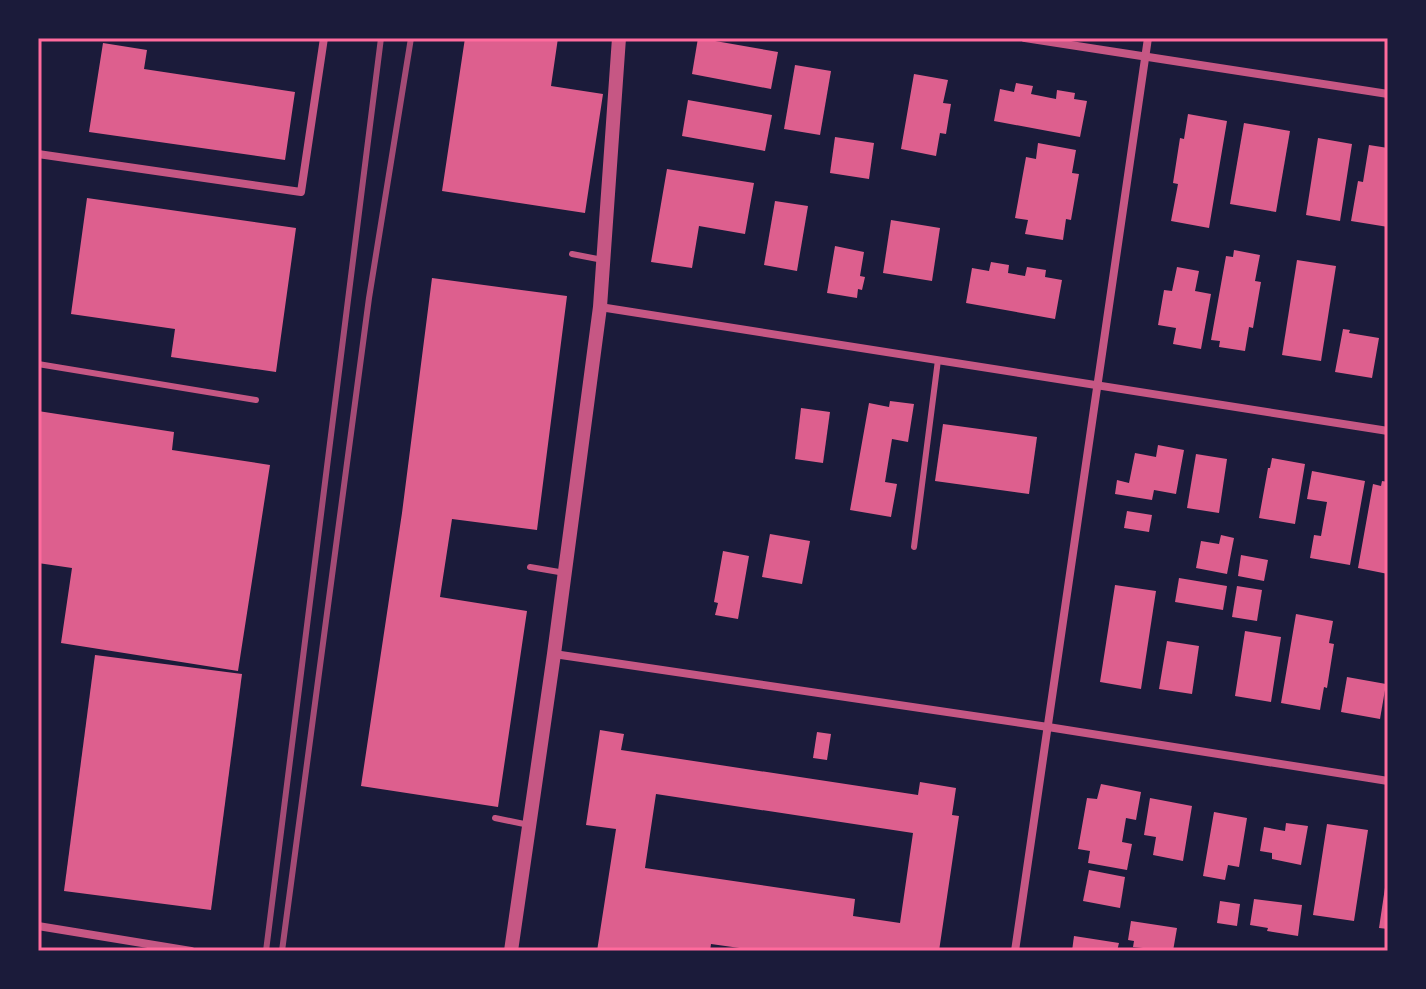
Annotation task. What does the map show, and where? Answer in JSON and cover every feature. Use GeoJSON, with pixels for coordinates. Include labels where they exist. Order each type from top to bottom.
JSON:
{"type":"FeatureCollection","features":[{"type":"Feature","properties":{"kind":"street"},"geometry":{"type":"LineString","coordinates":[[38,154],[301,192],[324,38]]}},
{"type":"Feature","properties":{"kind":"street"},"geometry":{"type":"LineString","coordinates":[[511,951],[600,307],[619,38]]}},
{"type":"Feature","properties":{"kind":"street"},"geometry":{"type":"LineString","coordinates":[[1025,38],[1388,94]]}},
{"type":"Feature","properties":{"kind":"street"},"geometry":{"type":"LineString","coordinates":[[1015,951],[1148,38]]}},
{"type":"Feature","properties":{"kind":"street"},"geometry":{"type":"LineString","coordinates":[[600,307],[1388,431]]}},
{"type":"Feature","properties":{"kind":"street"},"geometry":{"type":"LineString","coordinates":[[554,654],[1388,781]]}},
{"type":"Feature","properties":{"kind":"street"},"geometry":{"type":"LineString","coordinates":[[38,926],[191,951]]}},
{"type":"Feature","properties":{"kind":"lane"},"geometry":{"type":"LineString","coordinates":[[572,254],[603,260]]}},
{"type":"Feature","properties":{"kind":"lane"},"geometry":{"type":"LineString","coordinates":[[914,547],[938,360]]}},
{"type":"Feature","properties":{"kind":"lane"},"geometry":{"type":"LineString","coordinates":[[38,364],[256,400]]}},
{"type":"Feature","properties":{"kind":"lane"},"geometry":{"type":"LineString","coordinates":[[530,567],[565,573]]}},
{"type":"Feature","properties":{"kind":"lane"},"geometry":{"type":"LineString","coordinates":[[495,818],[529,825]]}},
{"type":"Feature","properties":{"kind":"building"},"geometry":{"type":"Polygon","coordinates":[[[465,38],[558,38],[551,86],[603,94],[585,213],[442,191],[465,38]]]}},
{"type":"Feature","properties":{"kind":"building"},"geometry":{"type":"Polygon","coordinates":[[[698,38],[778,52],[771,89],[692,74],[698,38]]]}},
{"type":"Feature","properties":{"kind":"building"},"geometry":{"type":"Polygon","coordinates":[[[103,43],[147,50],[144,69],[295,92],[285,160],[89,132],[103,43]]]}},
{"type":"Feature","properties":{"kind":"building"},"geometry":{"type":"Polygon","coordinates":[[[795,65],[831,71],[820,135],[784,129],[795,65]]]}},
{"type":"Feature","properties":{"kind":"building"},"geometry":{"type":"Polygon","coordinates":[[[914,74],[948,80],[943,103],[951,104],[946,134],[940,133],[936,156],[901,149],[914,74]]]}},
{"type":"Feature","properties":{"kind":"building"},"geometry":{"type":"Polygon","coordinates":[[[1016,83],[1033,86],[1031,94],[1056,99],[1057,90],[1075,93],[1074,99],[1087,101],[1080,137],[994,121],[1000,89],[1014,92],[1016,83]]]}},
{"type":"Feature","properties":{"kind":"building"},"geometry":{"type":"Polygon","coordinates":[[[688,100],[772,115],[765,151],[682,136],[688,100]]]}},
{"type":"Feature","properties":{"kind":"building"},"geometry":{"type":"Polygon","coordinates":[[[1188,114],[1227,121],[1209,228],[1171,221],[1178,184],[1173,183],[1180,138],[1184,139],[1188,114]]]}},
{"type":"Feature","properties":{"kind":"building"},"geometry":{"type":"Polygon","coordinates":[[[1244,123],[1290,131],[1276,212],[1230,204],[1244,123]]]}},
{"type":"Feature","properties":{"kind":"building"},"geometry":{"type":"Polygon","coordinates":[[[835,137],[874,143],[869,179],[830,173],[835,137]]]}},
{"type":"Feature","properties":{"kind":"building"},"geometry":{"type":"Polygon","coordinates":[[[1318,138],[1352,144],[1340,221],[1306,215],[1318,138]]]}},
{"type":"Feature","properties":{"kind":"building"},"geometry":{"type":"Polygon","coordinates":[[[1038,143],[1076,150],[1072,173],[1079,174],[1071,220],[1066,219],[1063,240],[1025,234],[1028,220],[1015,218],[1026,157],[1036,159],[1038,143]]]}},
{"type":"Feature","properties":{"kind":"building"},"geometry":{"type":"Polygon","coordinates":[[[1369,145],[1388,148],[1388,227],[1351,221],[1358,181],[1363,182],[1369,145]]]}},
{"type":"Feature","properties":{"kind":"building"},"geometry":{"type":"Polygon","coordinates":[[[667,169],[754,183],[745,234],[699,226],[692,268],[651,262],[667,169]]]}},
{"type":"Feature","properties":{"kind":"building"},"geometry":{"type":"Polygon","coordinates":[[[87,198],[296,228],[276,372],[171,357],[175,329],[71,314],[87,198]]]}},
{"type":"Feature","properties":{"kind":"building"},"geometry":{"type":"Polygon","coordinates":[[[775,201],[808,206],[797,271],[764,265],[775,201]]]}},
{"type":"Feature","properties":{"kind":"building"},"geometry":{"type":"Polygon","coordinates":[[[891,220],[940,228],[932,281],[883,273],[891,220]]]}},
{"type":"Feature","properties":{"kind":"building"},"geometry":{"type":"Polygon","coordinates":[[[835,246],[864,252],[860,276],[865,277],[857,298],[827,293],[835,246]]]}},
{"type":"Feature","properties":{"kind":"building"},"geometry":{"type":"Polygon","coordinates":[[[1234,250],[1260,255],[1255,281],[1261,282],[1253,328],[1249,327],[1245,351],[1219,347],[1220,341],[1211,340],[1226,256],[1233,257],[1234,250]]]}},
{"type":"Feature","properties":{"kind":"building"},"geometry":{"type":"Polygon","coordinates":[[[1297,260],[1336,266],[1321,361],[1282,355],[1297,260]]]}},
{"type":"Feature","properties":{"kind":"building"},"geometry":{"type":"Polygon","coordinates":[[[991,262],[1009,265],[1008,273],[1025,276],[1027,267],[1046,270],[1045,277],[1062,280],[1055,319],[966,303],[972,268],[989,271],[991,262]]]}},
{"type":"Feature","properties":{"kind":"building"},"geometry":{"type":"Polygon","coordinates":[[[1177,267],[1199,271],[1195,291],[1211,294],[1201,349],[1173,344],[1176,328],[1158,325],[1164,290],[1172,291],[1177,267]]]}},
{"type":"Feature","properties":{"kind":"building"},"geometry":{"type":"Polygon","coordinates":[[[432,278],[567,296],[537,530],[452,519],[440,597],[527,611],[498,807],[361,786],[402,513],[432,278]]]}},
{"type":"Feature","properties":{"kind":"building"},"geometry":{"type":"Polygon","coordinates":[[[1343,329],[1350,330],[1349,333],[1379,338],[1372,378],[1335,372],[1343,329]]]}},
{"type":"Feature","properties":{"kind":"building"},"geometry":{"type":"Polygon","coordinates":[[[890,401],[914,404],[908,442],[892,439],[885,482],[897,484],[891,517],[850,510],[869,403],[889,407],[890,401]]]}},
{"type":"Feature","properties":{"kind":"building"},"geometry":{"type":"Polygon","coordinates":[[[801,408],[830,412],[823,463],[795,459],[801,408]]]}},
{"type":"Feature","properties":{"kind":"building"},"geometry":{"type":"Polygon","coordinates":[[[38,411],[174,432],[172,450],[270,465],[238,671],[61,643],[72,568],[38,563],[38,411]]]}},
{"type":"Feature","properties":{"kind":"building"},"geometry":{"type":"Polygon","coordinates":[[[943,424],[1037,437],[1029,494],[935,481],[943,424]]]}},
{"type":"Feature","properties":{"kind":"building"},"geometry":{"type":"Polygon","coordinates":[[[1158,445],[1184,450],[1176,494],[1154,490],[1152,500],[1115,494],[1117,480],[1129,483],[1135,453],[1156,457],[1158,445]]]}},
{"type":"Feature","properties":{"kind":"building"},"geometry":{"type":"Polygon","coordinates":[[[1196,454],[1227,459],[1219,513],[1187,508],[1196,454]]]}},
{"type":"Feature","properties":{"kind":"building"},"geometry":{"type":"Polygon","coordinates":[[[1272,458],[1305,464],[1295,524],[1259,518],[1272,458]]]}},
{"type":"Feature","properties":{"kind":"building"},"geometry":{"type":"Polygon","coordinates":[[[1312,471],[1365,481],[1350,565],[1310,558],[1314,535],[1321,536],[1327,502],[1307,499],[1312,471]]]}},
{"type":"Feature","properties":{"kind":"building"},"geometry":{"type":"Polygon","coordinates":[[[1382,481],[1388,482],[1388,574],[1358,568],[1373,484],[1381,486],[1382,481]]]}},
{"type":"Feature","properties":{"kind":"building"},"geometry":{"type":"Polygon","coordinates":[[[1127,511],[1152,515],[1149,532],[1124,528],[1127,511]]]}},
{"type":"Feature","properties":{"kind":"building"},"geometry":{"type":"Polygon","coordinates":[[[770,534],[810,541],[802,584],[762,577],[770,534]]]}},
{"type":"Feature","properties":{"kind":"building"},"geometry":{"type":"Polygon","coordinates":[[[1221,535],[1234,538],[1227,574],[1196,568],[1201,541],[1219,544],[1221,535]]]}},
{"type":"Feature","properties":{"kind":"building"},"geometry":{"type":"Polygon","coordinates":[[[723,551],[749,556],[738,619],[715,615],[718,603],[714,602],[723,551]]]}},
{"type":"Feature","properties":{"kind":"building"},"geometry":{"type":"Polygon","coordinates":[[[1241,555],[1268,560],[1264,581],[1238,576],[1241,555]]]}},
{"type":"Feature","properties":{"kind":"building"},"geometry":{"type":"Polygon","coordinates":[[[1179,578],[1227,586],[1223,610],[1175,602],[1179,578]]]}},
{"type":"Feature","properties":{"kind":"building"},"geometry":{"type":"Polygon","coordinates":[[[1115,585],[1156,591],[1141,689],[1100,682],[1115,585]]]}},
{"type":"Feature","properties":{"kind":"building"},"geometry":{"type":"Polygon","coordinates":[[[1237,586],[1262,590],[1257,621],[1232,617],[1237,586]]]}},
{"type":"Feature","properties":{"kind":"building"},"geometry":{"type":"Polygon","coordinates":[[[1296,614],[1333,621],[1329,643],[1334,644],[1320,710],[1281,703],[1296,614]]]}},
{"type":"Feature","properties":{"kind":"building"},"geometry":{"type":"Polygon","coordinates":[[[1245,631],[1281,637],[1271,702],[1235,696],[1245,631]]]}},
{"type":"Feature","properties":{"kind":"building"},"geometry":{"type":"Polygon","coordinates":[[[1167,641],[1199,646],[1192,694],[1159,689],[1167,641]]]}},
{"type":"Feature","properties":{"kind":"building"},"geometry":{"type":"Polygon","coordinates":[[[95,655],[242,674],[211,910],[64,891],[95,655]]]}},
{"type":"Feature","properties":{"kind":"building"},"geometry":{"type":"Polygon","coordinates":[[[1347,677],[1386,684],[1380,719],[1341,712],[1347,677]]]}},
{"type":"Feature","properties":{"kind":"building"},"geometry":{"type":"Polygon","coordinates":[[[600,730],[624,734],[621,750],[918,795],[920,782],[956,788],[952,815],[959,816],[939,951],[761,951],[711,944],[710,951],[597,951],[616,829],[586,825],[600,730]],[[656,794],[645,868],[855,899],[853,916],[900,923],[913,833],[656,794]]]}},
{"type":"Feature","properties":{"kind":"building"},"geometry":{"type":"Polygon","coordinates":[[[817,732],[831,734],[827,760],[813,758],[817,732]]]}},
{"type":"Feature","properties":{"kind":"building"},"geometry":{"type":"Polygon","coordinates":[[[1101,784],[1141,792],[1136,820],[1126,818],[1122,842],[1132,844],[1127,870],[1088,863],[1090,851],[1078,849],[1087,798],[1097,799],[1101,784]]]}},
{"type":"Feature","properties":{"kind":"building"},"geometry":{"type":"Polygon","coordinates":[[[1150,798],[1192,806],[1183,861],[1153,855],[1156,837],[1144,835],[1150,798]]]}},
{"type":"Feature","properties":{"kind":"building"},"geometry":{"type":"Polygon","coordinates":[[[1214,812],[1247,818],[1239,867],[1228,865],[1225,880],[1203,876],[1214,812]]]}},
{"type":"Feature","properties":{"kind":"building"},"geometry":{"type":"Polygon","coordinates":[[[1286,823],[1308,826],[1301,865],[1272,859],[1272,853],[1260,851],[1264,827],[1285,831],[1286,823]]]}},
{"type":"Feature","properties":{"kind":"building"},"geometry":{"type":"Polygon","coordinates":[[[1327,824],[1368,830],[1354,921],[1313,915],[1327,824]]]}},
{"type":"Feature","properties":{"kind":"building"},"geometry":{"type":"Polygon","coordinates":[[[1089,870],[1125,877],[1120,908],[1083,901],[1089,870]]]}},
{"type":"Feature","properties":{"kind":"building"},"geometry":{"type":"Polygon","coordinates":[[[1388,881],[1388,929],[1379,928],[1388,881]]]}},
{"type":"Feature","properties":{"kind":"building"},"geometry":{"type":"Polygon","coordinates":[[[1254,899],[1302,905],[1298,936],[1250,925],[1254,899]]]}},
{"type":"Feature","properties":{"kind":"building"},"geometry":{"type":"Polygon","coordinates":[[[1220,901],[1240,904],[1237,926],[1217,923],[1220,901]]]}},
{"type":"Feature","properties":{"kind":"building"},"geometry":{"type":"Polygon","coordinates":[[[1131,921],[1177,928],[1173,951],[1133,947],[1134,941],[1128,940],[1131,921]]]}},
{"type":"Feature","properties":{"kind":"building"},"geometry":{"type":"Polygon","coordinates":[[[1074,936],[1119,943],[1117,951],[1072,951],[1074,936]]]}},
{"type":"Feature","properties":{"kind":"railway"},"geometry":{"type":"LineString","coordinates":[[266,951],[381,38]]}},
{"type":"Feature","properties":{"kind":"railway"},"geometry":{"type":"LineString","coordinates":[[282,951],[369,298],[411,38]]}}]}
